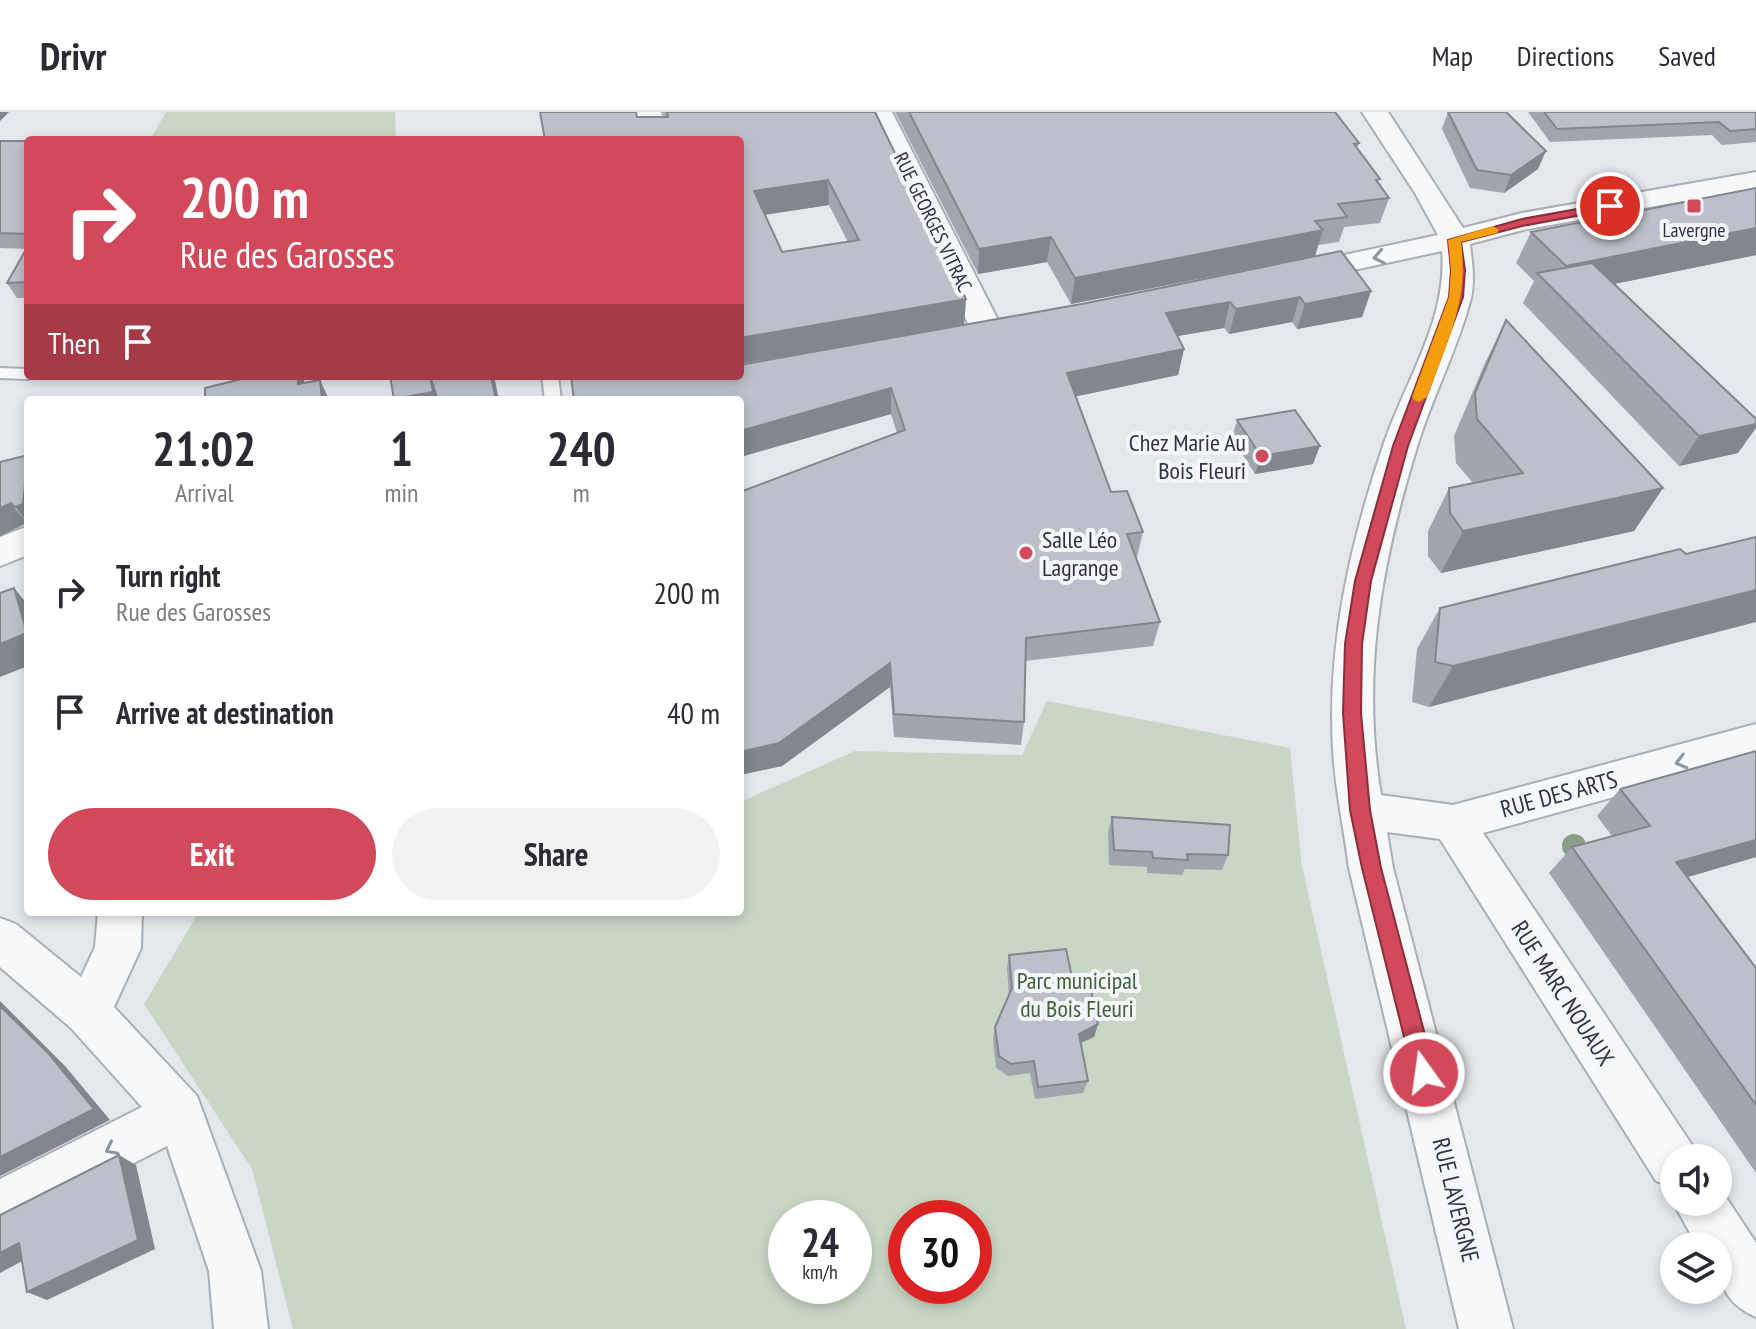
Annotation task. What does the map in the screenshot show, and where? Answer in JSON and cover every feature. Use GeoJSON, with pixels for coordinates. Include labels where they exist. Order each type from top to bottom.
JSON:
{"type":"FeatureCollection","features":[{"type":"Feature","properties":{"kind":"street"},"geometry":{"type":"LineString","coordinates":[[648,112],[655,136]]}},
{"type":"Feature","properties":{"kind":"street","name":"RUE GEORGES VITRAC"},"geometry":{"type":"LineString","coordinates":[[879,112],[988,332]]}},
{"type":"Feature","properties":{"kind":"street","name":"RUE LAVERGNE"},"geometry":{"type":"LineString","coordinates":[[1375,112],[1429,193],[1455,240],[1458,270],[1456,297],[1400,446],[1363,581],[1354,644],[1352,713],[1360,810],[1371,868],[1486,1329]]}},
{"type":"Feature","properties":{"kind":"street"},"geometry":{"type":"LineString","coordinates":[[1265,279],[1455,240],[1522,222],[1756,180]]}},
{"type":"Feature","properties":{"kind":"street"},"geometry":{"type":"LineString","coordinates":[[957,338],[1019,327]]}},
{"type":"Feature","properties":{"kind":"street"},"geometry":{"type":"LineString","coordinates":[[0,553],[24,541]]}},
{"type":"Feature","properties":{"kind":"street","name":"RUE DES ARTS"},"geometry":{"type":"LineString","coordinates":[[1360,810],[1453,823],[1756,741]]}},
{"type":"Feature","properties":{"kind":"street","name":"RUE MARC NOUAUX"},"geometry":{"type":"LineString","coordinates":[[1453,823],[1662,1144]]}},
{"type":"Feature","properties":{"kind":"street"},"geometry":{"type":"LineString","coordinates":[[88,1012],[118,948],[120,916]]}},
{"type":"Feature","properties":{"kind":"street"},"geometry":{"type":"LineString","coordinates":[[0,939],[88,1012],[180,1113],[235,1271],[241,1329]]}},
{"type":"Feature","properties":{"kind":"street"},"geometry":{"type":"LineString","coordinates":[[0,1206],[180,1113]]}},
{"type":"Feature","properties":{"kind":"street"},"geometry":{"type":"LineString","coordinates":[[1708,1216],[1756,1290]]}},
{"type":"Feature","properties":{"kind":"lane"},"geometry":{"type":"LineString","coordinates":[[0,373],[24,374]]}},
{"type":"Feature","properties":{"kind":"green space"},"geometry":{"type":"Polygon","coordinates":[[[166,112],[395,112],[396,136],[152,136],[166,112]]]}},
{"type":"Feature","properties":{"kind":"green space","name":"Parc municipal du Bois Fleuri"},"geometry":{"type":"Polygon","coordinates":[[[1047,701],[1290,748],[1302,866],[1406,1329],[293,1329],[252,1169],[144,1004],[197,916],[744,916],[744,800],[855,751],[1022,755],[1047,701]]]}},
{"type":"Feature","properties":{"kind":"building"},"geometry":{"type":"Polygon","coordinates":[[[540,112],[636,112],[637,117],[668,117],[667,112],[875,112],[966,299],[744,337],[744,136],[544,136],[540,112]],[[828,180],[754,191],[782,252],[859,240],[828,180]]]}},
{"type":"Feature","properties":{"kind":"building"},"geometry":{"type":"Polygon","coordinates":[[[909,112],[1335,112],[1359,143],[1354,144],[1380,179],[1376,180],[1389,198],[1338,204],[1347,217],[1315,221],[1323,230],[1075,278],[1051,237],[979,249],[909,112]]]}},
{"type":"Feature","properties":{"kind":"building"},"geometry":{"type":"Polygon","coordinates":[[[1448,112],[1506,112],[1546,151],[1511,175],[1477,170],[1448,112]]]}},
{"type":"Feature","properties":{"kind":"building"},"geometry":{"type":"Polygon","coordinates":[[[1544,112],[1756,112],[1756,129],[1730,131],[1719,122],[1557,129],[1544,112]]]}},
{"type":"Feature","properties":{"kind":"building"},"geometry":{"type":"Polygon","coordinates":[[[0,141],[24,141],[24,234],[0,233],[0,141]]]}},
{"type":"Feature","properties":{"kind":"building"},"geometry":{"type":"Polygon","coordinates":[[[1756,188],[1756,228],[1566,266],[1531,232],[1756,188]]]}},
{"type":"Feature","properties":{"kind":"building"},"geometry":{"type":"Polygon","coordinates":[[[1341,251],[1371,291],[1305,304],[1300,297],[1236,309],[1230,302],[1166,313],[1184,349],[1067,373],[1111,492],[1127,491],[1143,532],[1127,534],[1160,622],[1026,638],[1024,722],[894,714],[890,663],[779,743],[744,751],[744,490],[905,430],[891,388],[744,430],[744,396],[574,396],[572,380],[744,380],[744,364],[1087,303],[1341,251]]]}},
{"type":"Feature","properties":{"kind":"building"},"geometry":{"type":"Polygon","coordinates":[[[24,253],[24,282],[7,283],[24,253]]]}},
{"type":"Feature","properties":{"kind":"building"},"geometry":{"type":"Polygon","coordinates":[[[1592,263],[1756,419],[1756,424],[1699,436],[1537,273],[1592,263]]]}},
{"type":"Feature","properties":{"kind":"building"},"geometry":{"type":"Polygon","coordinates":[[[1506,320],[1663,488],[1463,531],[1450,513],[1449,488],[1523,473],[1477,419],[1475,393],[1506,320]]]}},
{"type":"Feature","properties":{"kind":"building"},"geometry":{"type":"Polygon","coordinates":[[[237,380],[298,380],[298,384],[320,380],[322,396],[205,396],[205,388],[237,380]]]}},
{"type":"Feature","properties":{"kind":"building"},"geometry":{"type":"Polygon","coordinates":[[[391,380],[431,380],[433,392],[393,396],[391,380]]]}},
{"type":"Feature","properties":{"kind":"building"},"geometry":{"type":"Polygon","coordinates":[[[431,380],[492,380],[495,396],[437,396],[431,380]]]}},
{"type":"Feature","properties":{"kind":"building"},"geometry":{"type":"Polygon","coordinates":[[[1295,410],[1320,446],[1261,456],[1237,420],[1295,410]]]}},
{"type":"Feature","properties":{"kind":"building"},"geometry":{"type":"Polygon","coordinates":[[[24,456],[23,504],[15,507],[11,503],[0,508],[0,462],[24,456]]]}},
{"type":"Feature","properties":{"kind":"building"},"geometry":{"type":"Polygon","coordinates":[[[1756,537],[1756,590],[1453,666],[1435,662],[1440,608],[1680,549],[1686,554],[1756,537]]]}},
{"type":"Feature","properties":{"kind":"building"},"geometry":{"type":"Polygon","coordinates":[[[14,588],[24,623],[24,634],[0,644],[0,593],[14,588]]]}},
{"type":"Feature","properties":{"kind":"building"},"geometry":{"type":"Polygon","coordinates":[[[1756,751],[1756,840],[1676,862],[1756,968],[1756,1105],[1572,847],[1650,826],[1620,789],[1756,751]]]}},
{"type":"Feature","properties":{"kind":"building"},"geometry":{"type":"Polygon","coordinates":[[[1112,817],[1230,825],[1228,855],[1187,854],[1188,860],[1153,858],[1152,852],[1114,850],[1112,817]]]}},
{"type":"Feature","properties":{"kind":"building"},"geometry":{"type":"Polygon","coordinates":[[[1066,949],[1072,977],[1088,975],[1098,1024],[1079,1034],[1088,1081],[1038,1087],[1034,1061],[1011,1064],[999,1056],[995,1027],[1012,988],[1009,955],[1066,949]]]}},
{"type":"Feature","properties":{"kind":"building"},"geometry":{"type":"Polygon","coordinates":[[[0,1006],[49,1054],[94,1109],[0,1157],[0,1006]]]}},
{"type":"Feature","properties":{"kind":"building"},"geometry":{"type":"Polygon","coordinates":[[[119,1155],[138,1240],[27,1292],[19,1243],[0,1253],[0,1215],[119,1155]]]}},
{"type":"Feature","properties":{"kind":"slow traffic"},"geometry":{"type":"LineString","coordinates":[[1419,397],[1456,297],[1458,270],[1455,240],[1493,230]]}},
{"type":"Feature","properties":{"kind":"place","name":"Lavergne"},"geometry":{"type":"Point","coordinates":[1694,206]}},
{"type":"Feature","properties":{"kind":"place","name":"Chez Marie Au Bois Fleuri"},"geometry":{"type":"Point","coordinates":[1262,456]}},
{"type":"Feature","properties":{"kind":"place","name":"Salle Léo Lagrange"},"geometry":{"type":"Point","coordinates":[1026,553]}},
{"type":"Feature","properties":{"kind":"route"},"geometry":{"type":"LineString","coordinates":[[1424,1073],[1371,868],[1360,810],[1352,713],[1354,644],[1363,581],[1400,446],[1456,297],[1458,270],[1455,240],[1522,222],[1610,206]]}}]}
